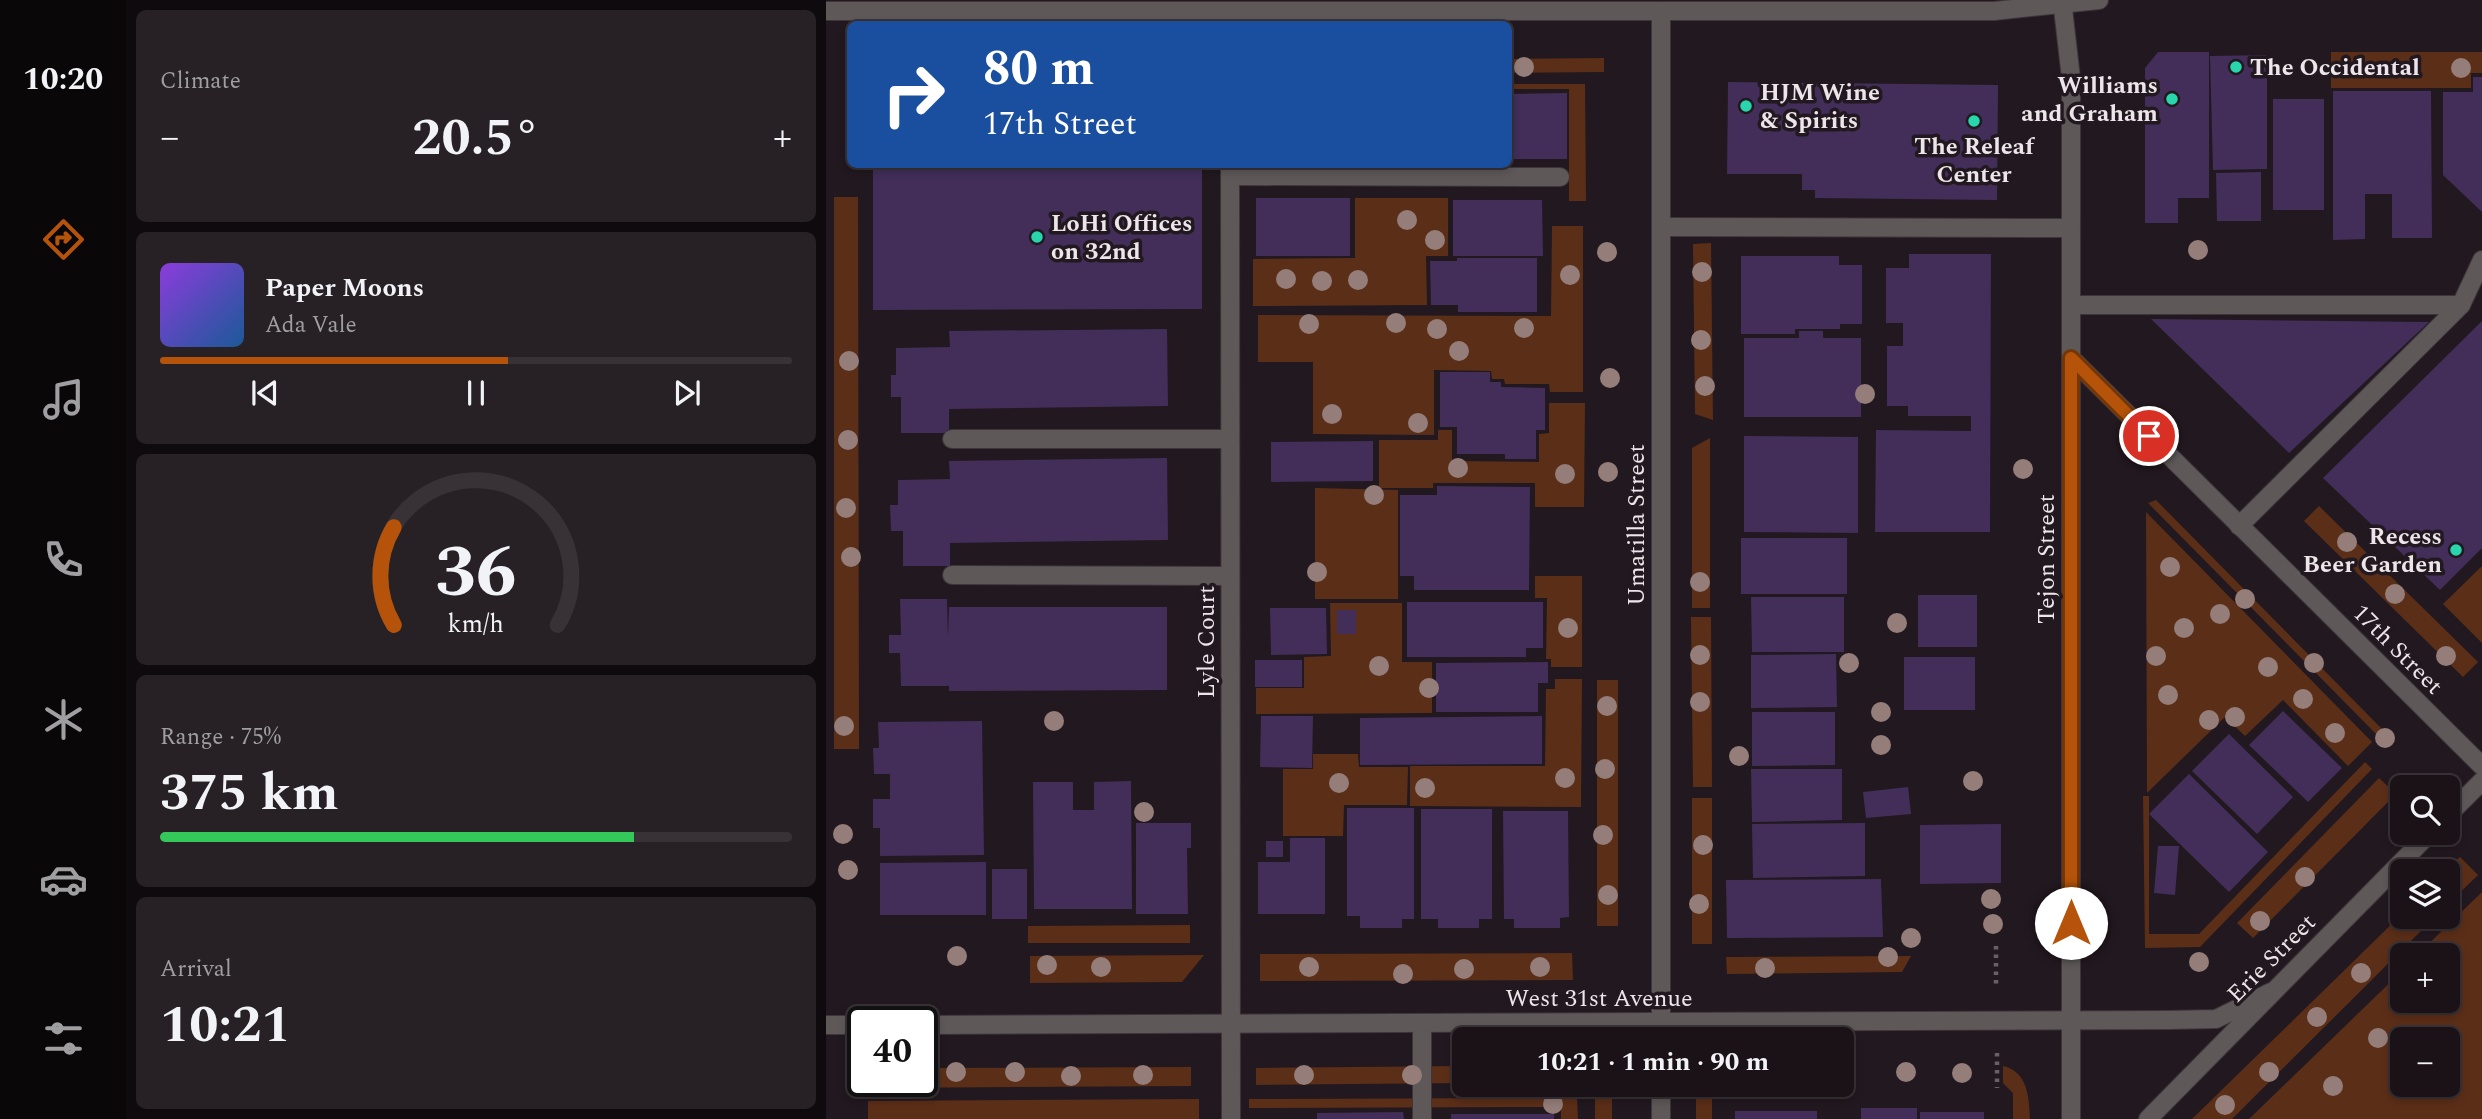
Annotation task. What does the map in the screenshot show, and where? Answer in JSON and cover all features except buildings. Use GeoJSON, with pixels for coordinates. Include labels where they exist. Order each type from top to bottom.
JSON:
{"type":"FeatureCollection","features":[{"type":"Feature","properties":{"kind":"street"},"geometry":{"type":"LineString","coordinates":[[826,11],[1032,6],[1229,18],[1405,6],[1661,11],[1994,11],[2099,0]]}},
{"type":"Feature","properties":{"kind":"street","name":"Tejon Street"},"geometry":{"type":"LineString","coordinates":[[2063,2],[2071,78],[2071,1119]]}},
{"type":"Feature","properties":{"kind":"street","name":"Umatilla Street"},"geometry":{"type":"LineString","coordinates":[[1661,11],[1661,1027]]}},
{"type":"Feature","properties":{"kind":"street"},"geometry":{"type":"LineString","coordinates":[[1230,170],[1560,177]]}},
{"type":"Feature","properties":{"kind":"street","name":"Lyle Court"},"geometry":{"type":"LineString","coordinates":[[1230,170],[1231,1119]]}},
{"type":"Feature","properties":{"kind":"street"},"geometry":{"type":"LineString","coordinates":[[1661,227],[2071,228]]}},
{"type":"Feature","properties":{"kind":"street"},"geometry":{"type":"LineString","coordinates":[[2239,526],[2461,305],[2482,260]]}},
{"type":"Feature","properties":{"kind":"street"},"geometry":{"type":"LineString","coordinates":[[2071,305],[2461,305]]}},
{"type":"Feature","properties":{"kind":"street","name":"17th Street"},"geometry":{"type":"LineString","coordinates":[[2071,358],[2482,766]]}},
{"type":"Feature","properties":{"kind":"street"},"geometry":{"type":"LineString","coordinates":[[952,439],[1230,439]]}},
{"type":"Feature","properties":{"kind":"street"},"geometry":{"type":"LineString","coordinates":[[952,575],[1230,576]]}},
{"type":"Feature","properties":{"kind":"street"},"geometry":{"type":"LineString","coordinates":[[2460,803],[2482,781]]}},
{"type":"Feature","properties":{"kind":"street","name":"Erie Street"},"geometry":{"type":"LineString","coordinates":[[2148,1119],[2418,845]]}},
{"type":"Feature","properties":{"kind":"street","name":"West 31st Avenue"},"geometry":{"type":"LineString","coordinates":[[1825,1027],[2216,1019],[2271,992]]}},
{"type":"Feature","properties":{"kind":"street"},"geometry":{"type":"LineString","coordinates":[[1422,1023],[1422,1119]]}},
{"type":"Feature","properties":{"kind":"street","name":"West 31st Avenue"},"geometry":{"type":"LineString","coordinates":[[938,1024],[1422,1023],[1542,1027]]}},
{"type":"Feature","properties":{"kind":"street"},"geometry":{"type":"LineString","coordinates":[[826,1026],[847,1026]]}},
{"type":"Feature","properties":{"kind":"street"},"geometry":{"type":"LineString","coordinates":[[1661,1097],[1661,1119]]}},
{"type":"Feature","properties":{"kind":"shaded area"},"geometry":{"type":"Polygon","coordinates":[[[2331,52],[2482,52],[2482,73],[2471,73],[2471,88],[2331,88],[2331,52]]]}},
{"type":"Feature","properties":{"kind":"shaded area"},"geometry":{"type":"Polygon","coordinates":[[[1604,58],[1604,72],[1512,73],[1512,59],[1604,58]]]}},
{"type":"Feature","properties":{"kind":"shaded area"},"geometry":{"type":"Polygon","coordinates":[[[1512,84],[1585,84],[1586,201],[1569,201],[1569,89],[1512,89],[1512,84]]]}},
{"type":"Feature","properties":{"kind":"shaded area"},"geometry":{"type":"Polygon","coordinates":[[[834,197],[858,197],[859,749],[834,749],[834,197]]]}},
{"type":"Feature","properties":{"kind":"shaded area"},"geometry":{"type":"Polygon","coordinates":[[[1355,198],[1448,198],[1448,256],[1426,256],[1427,305],[1253,306],[1253,259],[1355,258],[1355,198]]]}},
{"type":"Feature","properties":{"kind":"shaded area"},"geometry":{"type":"Polygon","coordinates":[[[1552,226],[1583,226],[1583,392],[1550,392],[1549,384],[1505,384],[1504,379],[1492,379],[1491,371],[1434,370],[1434,435],[1313,434],[1313,362],[1258,362],[1258,315],[1551,316],[1552,226]]]}},
{"type":"Feature","properties":{"kind":"shaded area"},"geometry":{"type":"Polygon","coordinates":[[[1711,243],[1713,420],[1695,414],[1693,244],[1711,243]]]}},
{"type":"Feature","properties":{"kind":"shaded area"},"geometry":{"type":"Polygon","coordinates":[[[1549,403],[1585,403],[1584,507],[1535,507],[1535,483],[1433,483],[1433,488],[1379,488],[1379,440],[1438,440],[1438,430],[1452,430],[1452,461],[1539,462],[1539,434],[1549,433],[1549,403]]]}},
{"type":"Feature","properties":{"kind":"shaded area"},"geometry":{"type":"Polygon","coordinates":[[[1710,438],[1710,608],[1692,608],[1692,448],[1710,438]]]}},
{"type":"Feature","properties":{"kind":"shaded area"},"geometry":{"type":"Polygon","coordinates":[[[1315,488],[1398,490],[1398,599],[1315,599],[1315,488]]]}},
{"type":"Feature","properties":{"kind":"shaded area"},"geometry":{"type":"Polygon","coordinates":[[[2156,500],[2383,730],[2377,735],[2148,503],[2156,500]]]}},
{"type":"Feature","properties":{"kind":"shaded area"},"geometry":{"type":"Polygon","coordinates":[[[2319,506],[2478,662],[2463,677],[2304,521],[2319,506]]]}},
{"type":"Feature","properties":{"kind":"shaded area"},"geometry":{"type":"Polygon","coordinates":[[[2146,512],[2372,742],[2348,766],[2283,700],[2245,736],[2225,717],[2147,793],[2146,512]]]}},
{"type":"Feature","properties":{"kind":"shaded area"},"geometry":{"type":"Polygon","coordinates":[[[2482,566],[2482,643],[2443,604],[2482,566]]]}},
{"type":"Feature","properties":{"kind":"shaded area"},"geometry":{"type":"Polygon","coordinates":[[[1535,576],[1582,576],[1582,667],[1551,667],[1551,659],[1546,659],[1547,598],[1535,598],[1535,576]]]}},
{"type":"Feature","properties":{"kind":"shaded area"},"geometry":{"type":"Polygon","coordinates":[[[1330,603],[1402,603],[1402,662],[1432,662],[1432,713],[1256,714],[1256,688],[1304,688],[1304,657],[1331,656],[1330,603]]]}},
{"type":"Feature","properties":{"kind":"shaded area"},"geometry":{"type":"Polygon","coordinates":[[[1691,617],[1711,617],[1712,787],[1693,787],[1691,617]]]}},
{"type":"Feature","properties":{"kind":"shaded area"},"geometry":{"type":"Polygon","coordinates":[[[1555,679],[1582,679],[1581,807],[1410,806],[1410,766],[1545,766],[1546,689],[1555,689],[1555,679]]]}},
{"type":"Feature","properties":{"kind":"shaded area"},"geometry":{"type":"Polygon","coordinates":[[[1597,680],[1618,680],[1618,926],[1597,926],[1597,680]]]}},
{"type":"Feature","properties":{"kind":"shaded area"},"geometry":{"type":"Polygon","coordinates":[[[1313,754],[1358,754],[1359,767],[1408,767],[1407,805],[1344,805],[1343,836],[1283,836],[1283,769],[1313,769],[1313,754]]]}},
{"type":"Feature","properties":{"kind":"shaded area"},"geometry":{"type":"Polygon","coordinates":[[[2365,762],[2372,769],[2200,947],[2145,948],[2143,796],[2149,796],[2149,934],[2199,934],[2365,762]]]}},
{"type":"Feature","properties":{"kind":"shaded area"},"geometry":{"type":"Polygon","coordinates":[[[2379,778],[2390,788],[2390,800],[2253,938],[2237,923],[2379,778]]]}},
{"type":"Feature","properties":{"kind":"shaded area"},"geometry":{"type":"Polygon","coordinates":[[[1692,798],[1712,798],[1712,944],[1692,944],[1692,798]]]}},
{"type":"Feature","properties":{"kind":"shaded area"},"geometry":{"type":"Polygon","coordinates":[[[2460,857],[2478,875],[2460,892],[2460,859],[2458,859],[2460,857]]]}},
{"type":"Feature","properties":{"kind":"shaded area"},"geometry":{"type":"Polygon","coordinates":[[[2482,892],[2482,1119],[2249,1119],[2390,983],[2390,1013],[2460,1013],[2460,943],[2429,943],[2444,929],[2460,929],[2460,913],[2482,892]]]}},
{"type":"Feature","properties":{"kind":"shaded area"},"geometry":{"type":"Polygon","coordinates":[[[1190,925],[1190,943],[1028,943],[1028,926],[1190,925]]]}},
{"type":"Feature","properties":{"kind":"shaded area"},"geometry":{"type":"Polygon","coordinates":[[[2390,926],[2390,929],[2423,929],[2409,943],[2390,943],[2390,962],[2232,1119],[2192,1119],[2390,926]]]}},
{"type":"Feature","properties":{"kind":"shaded area"},"geometry":{"type":"Polygon","coordinates":[[[1572,953],[1573,980],[1260,981],[1260,954],[1572,953]]]}},
{"type":"Feature","properties":{"kind":"shaded area"},"geometry":{"type":"Polygon","coordinates":[[[1204,955],[1182,982],[1030,983],[1030,956],[1204,955]]]}},
{"type":"Feature","properties":{"kind":"shaded area"},"geometry":{"type":"Polygon","coordinates":[[[1911,956],[1902,972],[1727,974],[1726,957],[1911,956]]]}},
{"type":"Feature","properties":{"kind":"shaded area"},"geometry":{"type":"Polygon","coordinates":[[[1452,1066],[1452,1083],[1256,1085],[1256,1068],[1452,1066]]]}},
{"type":"Feature","properties":{"kind":"shaded area"},"geometry":{"type":"Polygon","coordinates":[[[2003,1066],[2018,1074],[2022,1080],[2028,1094],[2030,1119],[2013,1119],[2013,1093],[2003,1083],[2003,1066]]]}},
{"type":"Feature","properties":{"kind":"shaded area"},"geometry":{"type":"Polygon","coordinates":[[[1191,1067],[1191,1086],[938,1088],[938,1068],[1191,1067]]]}},
{"type":"Feature","properties":{"kind":"shaded area"},"geometry":{"type":"Polygon","coordinates":[[[1561,1097],[1577,1097],[1578,1119],[1561,1119],[1561,1097]]]}},
{"type":"Feature","properties":{"kind":"shaded area"},"geometry":{"type":"Polygon","coordinates":[[[1595,1097],[1612,1097],[1612,1119],[1595,1119],[1595,1097]]]}},
{"type":"Feature","properties":{"kind":"shaded area"},"geometry":{"type":"Polygon","coordinates":[[[1696,1097],[1712,1097],[1712,1119],[1696,1119],[1696,1097]]]}},
{"type":"Feature","properties":{"kind":"shaded area"},"geometry":{"type":"Polygon","coordinates":[[[1554,1098],[1554,1107],[1249,1108],[1249,1099],[1554,1098]]]}},
{"type":"Feature","properties":{"kind":"shaded area"},"geometry":{"type":"Polygon","coordinates":[[[1199,1099],[1199,1119],[868,1119],[868,1101],[1199,1099]]]}},
{"type":"Feature","properties":{"kind":"place","name":"The Occidental"},"geometry":{"type":"Point","coordinates":[2236,67]}},
{"type":"Feature","properties":{"kind":"place","name":"Williams and Graham"},"geometry":{"type":"Point","coordinates":[2172,99]}},
{"type":"Feature","properties":{"kind":"place","name":"HJM Wine & Spirits"},"geometry":{"type":"Point","coordinates":[1746,106]}},
{"type":"Feature","properties":{"kind":"place","name":"The Releaf Center"},"geometry":{"type":"Point","coordinates":[1974,121]}},
{"type":"Feature","properties":{"kind":"place","name":"LoHi Offices on 32nd"},"geometry":{"type":"Point","coordinates":[1037,237]}},
{"type":"Feature","properties":{"kind":"place","name":"Recess Beer Garden"},"geometry":{"type":"Point","coordinates":[2456,550]}},
{"type":"Feature","properties":{"kind":"route"},"geometry":{"type":"LineString","coordinates":[[2071,923],[2071,358],[2149,436]]}}]}
